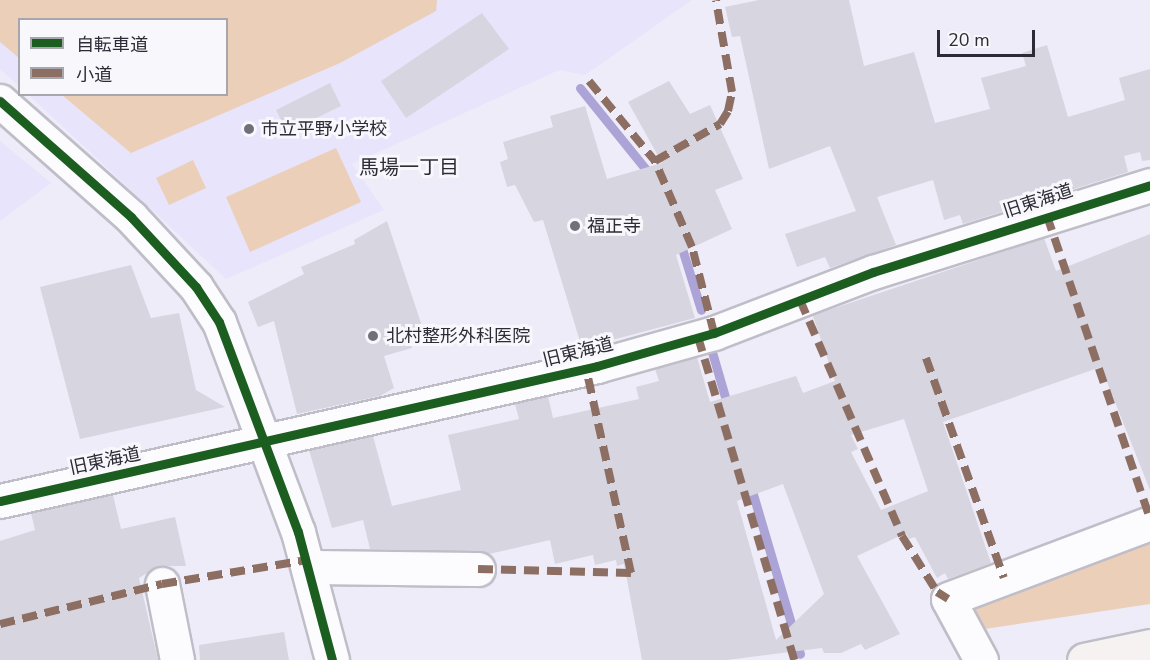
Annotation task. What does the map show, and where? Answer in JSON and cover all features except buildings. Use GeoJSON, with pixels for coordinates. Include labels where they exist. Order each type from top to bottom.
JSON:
{"type":"FeatureCollection","features":[{"type":"Feature","properties":{"kind":"main road"},"geometry":{"type":"LineString","coordinates":[[1084,660],[1150,646]]}},
{"type":"Feature","properties":{"kind":"street"},"geometry":{"type":"LineString","coordinates":[[0,101],[131,217],[196,287],[219,322],[265,442],[309,567],[332,660]]}},
{"type":"Feature","properties":{"kind":"street","name":"旧東海道"},"geometry":{"type":"LineString","coordinates":[[0,501],[597,366],[714,333],[873,272],[1150,185]]}},
{"type":"Feature","properties":{"kind":"street"},"geometry":{"type":"LineString","coordinates":[[981,660],[948,599],[1150,523]]}},
{"type":"Feature","properties":{"kind":"street"},"geometry":{"type":"LineString","coordinates":[[309,567],[478,569]]}},
{"type":"Feature","properties":{"kind":"street"},"geometry":{"type":"LineString","coordinates":[[162,584],[177,660]]}},
{"type":"Feature","properties":{"kind":"shaded area","name":"市立平野小学校"},"geometry":{"type":"Polygon","coordinates":[[[0,0],[692,0],[585,75],[559,70],[352,164],[384,210],[226,279],[30,96],[228,96],[228,18],[18,18],[18,85],[0,69],[0,0]]]}},
{"type":"Feature","properties":{"kind":"shaded area"},"geometry":{"type":"Polygon","coordinates":[[[0,0],[437,0],[436,11],[340,63],[131,153],[63,96],[228,96],[228,18],[18,18],[18,57],[0,42],[0,0]]]}},
{"type":"Feature","properties":{"kind":"shaded area"},"geometry":{"type":"Polygon","coordinates":[[[0,141],[51,183],[0,221],[0,141]]]}},
{"type":"Feature","properties":{"kind":"shaded area"},"geometry":{"type":"Polygon","coordinates":[[[336,148],[361,202],[250,252],[226,197],[336,148]]]}},
{"type":"Feature","properties":{"kind":"shaded area"},"geometry":{"type":"Polygon","coordinates":[[[193,160],[206,188],[169,205],[156,178],[193,160]]]}},
{"type":"Feature","properties":{"kind":"shaded area"},"geometry":{"type":"Polygon","coordinates":[[[1150,532],[1150,604],[978,630],[960,603],[1150,532]]]}},
{"type":"Feature","properties":{"kind":"waterway"},"geometry":{"type":"LineString","coordinates":[[580,88],[652,177]]}},
{"type":"Feature","properties":{"kind":"waterway"},"geometry":{"type":"LineString","coordinates":[[680,242],[701,310]]}},
{"type":"Feature","properties":{"kind":"waterway"},"geometry":{"type":"LineString","coordinates":[[712,352],[728,407]]}},
{"type":"Feature","properties":{"kind":"waterway"},"geometry":{"type":"LineString","coordinates":[[750,484],[800,654]]}},
{"type":"Feature","properties":{"kind":"marked path"},"geometry":{"type":"LineString","coordinates":[[714,333],[692,247],[655,161],[720,124],[728,111],[732,92],[716,0]]}},
{"type":"Feature","properties":{"kind":"marked path"},"geometry":{"type":"LineString","coordinates":[[589,81],[655,161]]}},
{"type":"Feature","properties":{"kind":"marked path"},"geometry":{"type":"LineString","coordinates":[[1047,216],[1150,519]]}},
{"type":"Feature","properties":{"kind":"marked path"},"geometry":{"type":"LineString","coordinates":[[800,300],[902,536],[937,592],[948,599]]}},
{"type":"Feature","properties":{"kind":"marked path"},"geometry":{"type":"LineString","coordinates":[[698,337],[794,660]]}},
{"type":"Feature","properties":{"kind":"marked path"},"geometry":{"type":"LineString","coordinates":[[926,358],[1004,578]]}},
{"type":"Feature","properties":{"kind":"marked path"},"geometry":{"type":"LineString","coordinates":[[478,569],[631,573],[586,368]]}},
{"type":"Feature","properties":{"kind":"marked path"},"geometry":{"type":"LineString","coordinates":[[0,624],[162,584],[307,560]]}},
{"type":"Feature","properties":{"kind":"cycle path"},"geometry":{"type":"LineString","coordinates":[[0,101],[131,217],[196,287],[219,322],[298,532],[332,660]]}},
{"type":"Feature","properties":{"kind":"cycle path"},"geometry":{"type":"LineString","coordinates":[[0,501],[597,366],[714,333],[873,272],[1150,185]]}},
{"type":"Feature","properties":{"kind":"place","name":"市立平野小学校"},"geometry":{"type":"Point","coordinates":[249,129]}},
{"type":"Feature","properties":{"kind":"place","name":"福正寺"},"geometry":{"type":"Point","coordinates":[575,226]}},
{"type":"Feature","properties":{"kind":"place","name":"北村整形外科医院"},"geometry":{"type":"Point","coordinates":[373,336]}},
{"type":"Feature","properties":{"kind":"district","name":"馬場一丁目"},"geometry":{"type":"Point","coordinates":[409,167]}}]}
